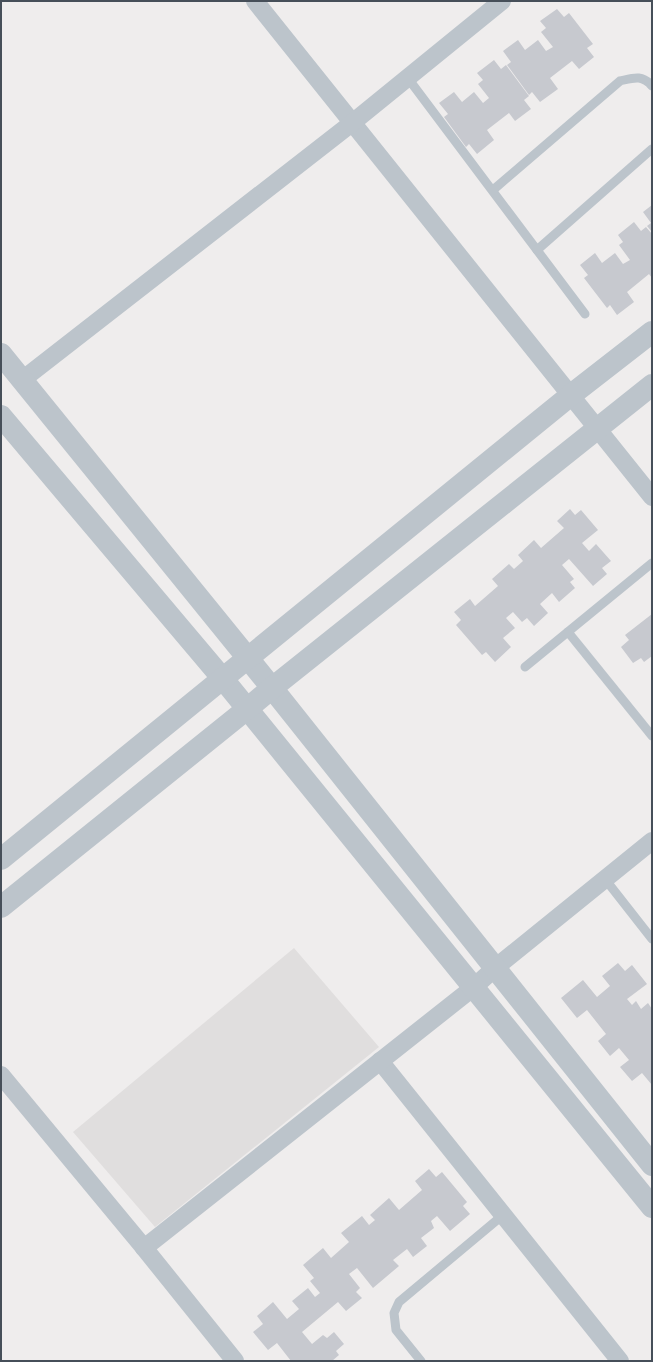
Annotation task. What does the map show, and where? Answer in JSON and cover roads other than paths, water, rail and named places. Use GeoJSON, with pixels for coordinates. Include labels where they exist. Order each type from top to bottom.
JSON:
{"type":"FeatureCollection","features":[{"type":"Feature","properties":{"kind":"street"},"geometry":{"type":"LineString","coordinates":[[255,1],[652,497]]}},
{"type":"Feature","properties":{"kind":"street"},"geometry":{"type":"LineString","coordinates":[[22,380],[352,123],[502,1]]}},
{"type":"Feature","properties":{"kind":"street"},"geometry":{"type":"LineString","coordinates":[[1,859],[571,395],[652,332]]}},
{"type":"Feature","properties":{"kind":"street"},"geometry":{"type":"LineString","coordinates":[[1,354],[248,658],[652,1165]]}},
{"type":"Feature","properties":{"kind":"street"},"geometry":{"type":"LineString","coordinates":[[1,907],[247,710],[272,688],[652,385]]}},
{"type":"Feature","properties":{"kind":"street"},"geometry":{"type":"LineString","coordinates":[[1,416],[223,679],[652,1207]]}},
{"type":"Feature","properties":{"kind":"street"},"geometry":{"type":"LineString","coordinates":[[144,1248],[474,987],[495,968],[652,841]]}},
{"type":"Feature","properties":{"kind":"street"},"geometry":{"type":"LineString","coordinates":[[380,1061],[620,1361]]}},
{"type":"Feature","properties":{"kind":"street"},"geometry":{"type":"LineString","coordinates":[[1,1075],[235,1361]]}},
{"type":"Feature","properties":{"kind":"lane"},"geometry":{"type":"LineString","coordinates":[[407,77],[585,314]]}},
{"type":"Feature","properties":{"kind":"lane"},"geometry":{"type":"LineString","coordinates":[[493,190],[620,81],[636,77],[647,80],[652,86]]}},
{"type":"Feature","properties":{"kind":"lane"},"geometry":{"type":"LineString","coordinates":[[537,250],[652,149]]}},
{"type":"Feature","properties":{"kind":"lane"},"geometry":{"type":"LineString","coordinates":[[525,667],[652,563]]}},
{"type":"Feature","properties":{"kind":"lane"},"geometry":{"type":"LineString","coordinates":[[568,632],[652,736]]}},
{"type":"Feature","properties":{"kind":"lane"},"geometry":{"type":"LineString","coordinates":[[605,879],[652,939]]}},
{"type":"Feature","properties":{"kind":"lane"},"geometry":{"type":"LineString","coordinates":[[421,1361],[396,1330],[394,1313],[399,1302],[503,1215]]}}]}
